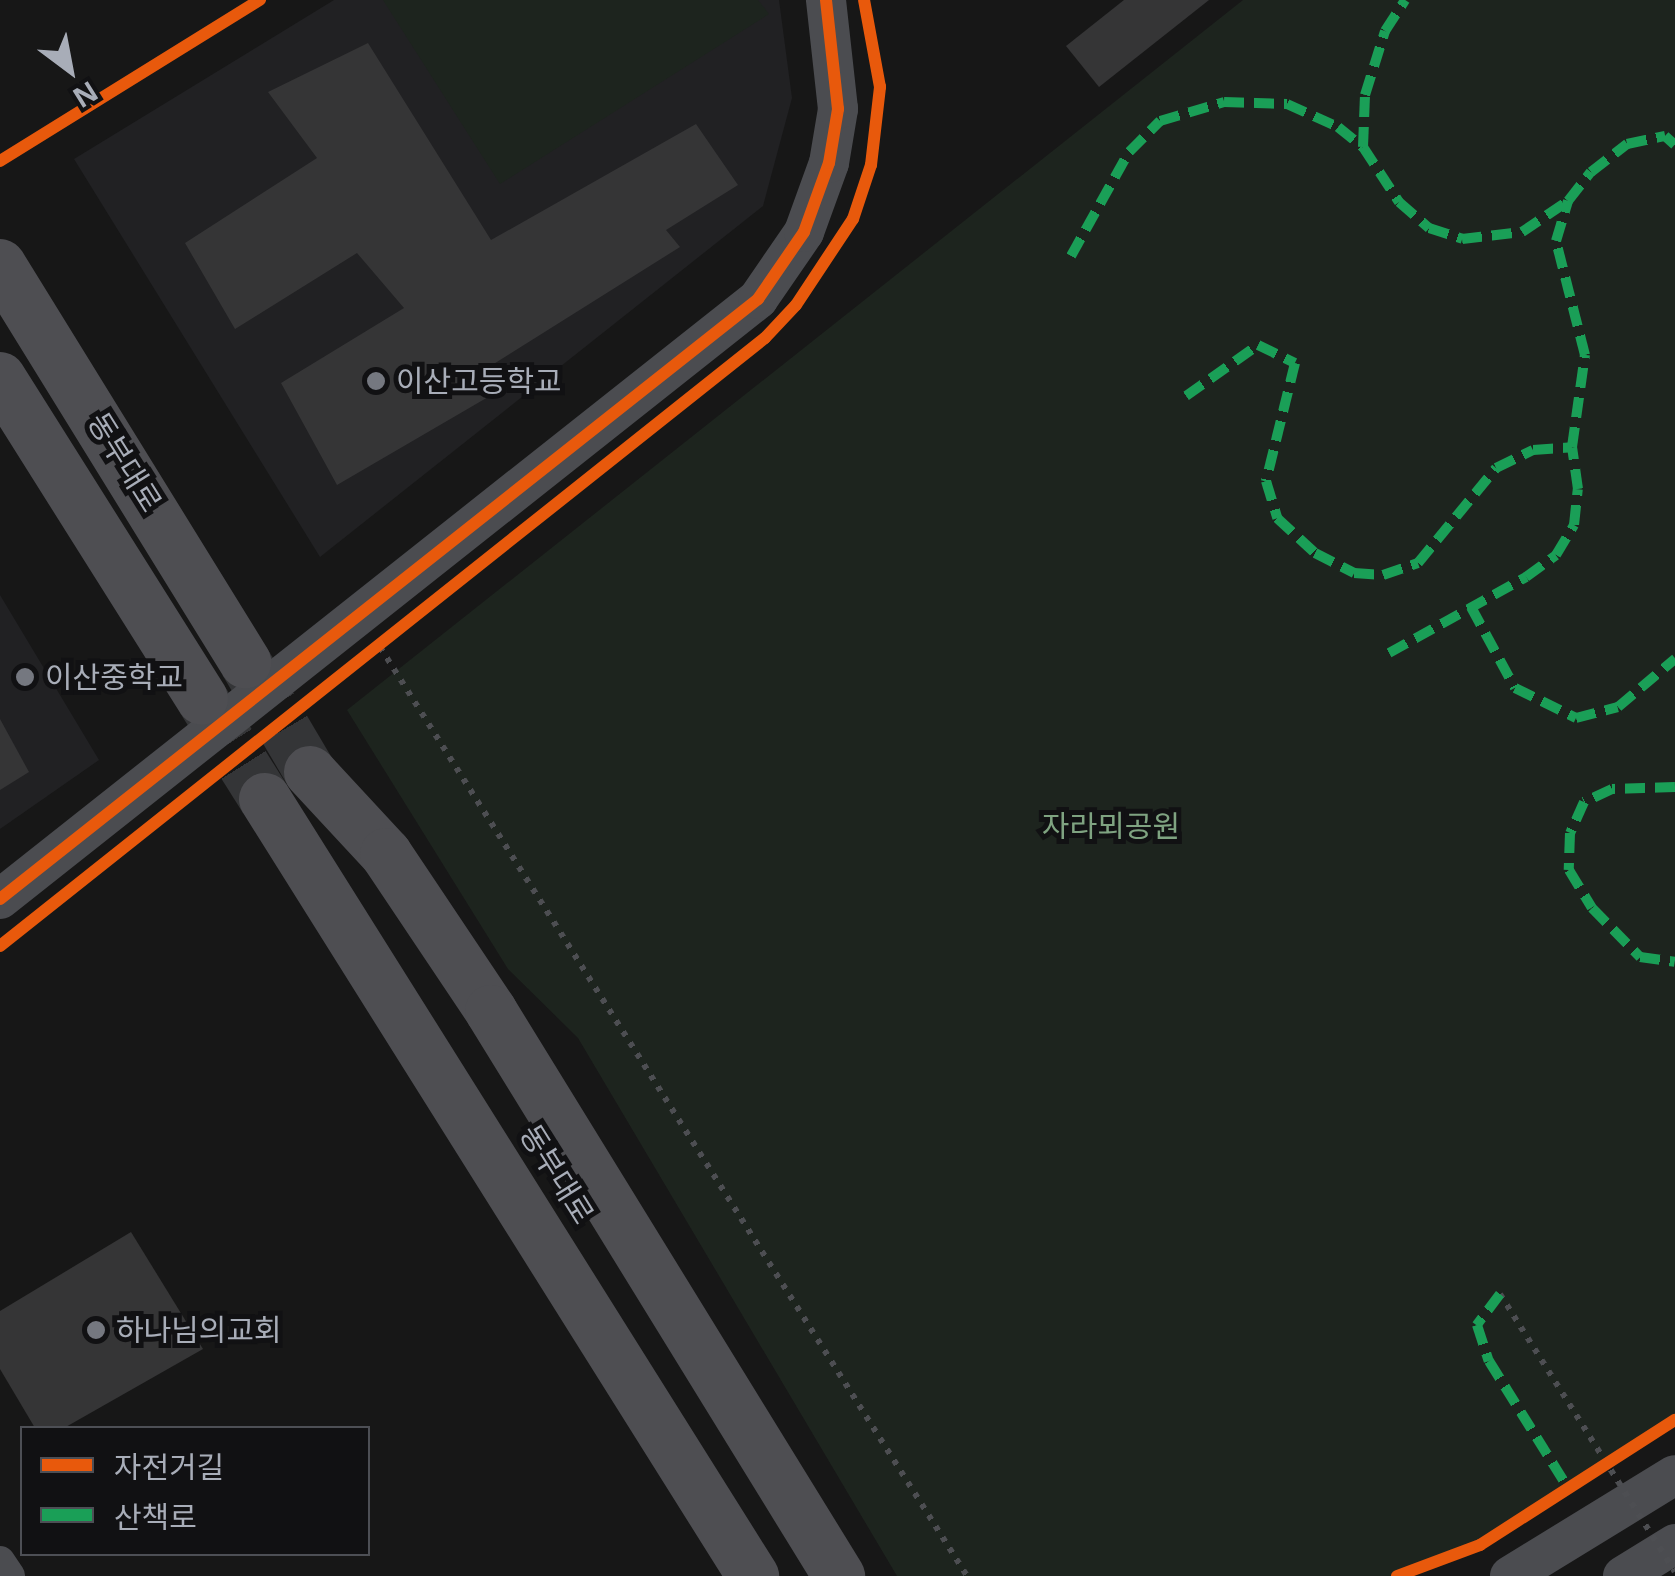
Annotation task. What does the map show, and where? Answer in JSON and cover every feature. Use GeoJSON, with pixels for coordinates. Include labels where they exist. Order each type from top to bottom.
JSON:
{"type":"FeatureCollection","features":[{"type":"Feature","properties":{"kind":"highway","name":"동부대로"},"geometry":{"type":"LineString","coordinates":[[0,265],[245,662]]}},
{"type":"Feature","properties":{"kind":"highway","name":"동부대로"},"geometry":{"type":"LineString","coordinates":[[0,378],[202,699]]}},
{"type":"Feature","properties":{"kind":"highway","name":"동부대로"},"geometry":{"type":"LineString","coordinates":[[804,1576],[310,772],[386,854],[491,1011],[839,1576]]}},
{"type":"Feature","properties":{"kind":"highway","name":"동부대로"},"geometry":{"type":"LineString","coordinates":[[713,1576],[298,900],[266,799],[753,1576]]}},
{"type":"Feature","properties":{"kind":"street"},"geometry":{"type":"LineString","coordinates":[[0,899],[758,298],[804,232],[828,163],[838,109],[826,0]]}},
{"type":"Feature","properties":{"kind":"street"},"geometry":{"type":"LineString","coordinates":[[1510,1576],[1675,1475]]}},
{"type":"Feature","properties":{"kind":"street"},"geometry":{"type":"LineString","coordinates":[[1624,1576],[1675,1544]]}},
{"type":"Feature","properties":{"kind":"street"},"geometry":{"type":"LineString","coordinates":[[0,1561],[10,1576]]}},
{"type":"Feature","properties":{"kind":"path"},"geometry":{"type":"LineString","coordinates":[[365,659],[396,635]]}},
{"type":"Feature","properties":{"kind":"path"},"geometry":{"type":"LineString","coordinates":[[380,647],[967,1576]]}},
{"type":"Feature","properties":{"kind":"path"},"geometry":{"type":"LineString","coordinates":[[1500,1294],[1675,1572]]}},
{"type":"Feature","properties":{"kind":"path"},"geometry":{"type":"LineString","coordinates":[[1599,1468],[1614,1458]]}},
{"type":"Feature","properties":{"kind":"shaded area","name":"이산고등학교"},"geometry":{"type":"Polygon","coordinates":[[[334,0],[779,0],[792,98],[763,206],[320,557],[74,159],[334,0]]]}},
{"type":"Feature","properties":{"kind":"shaded area","name":"이산중학교"},"geometry":{"type":"Polygon","coordinates":[[[0,595],[99,760],[0,829],[0,595]]]}},
{"type":"Feature","properties":{"kind":"green space"},"geometry":{"type":"Polygon","coordinates":[[[383,0],[758,0],[769,14],[500,184],[383,0]]]}},
{"type":"Feature","properties":{"kind":"green space","name":"자라뫼공원"},"geometry":{"type":"Polygon","coordinates":[[[1243,0],[1675,0],[1675,1420],[1480,1545],[1397,1576],[897,1576],[578,1038],[508,969],[347,710],[1243,0]]]}},
{"type":"Feature","properties":{"kind":"building"},"geometry":{"type":"Polygon","coordinates":[[[1124,0],[1209,0],[1099,87],[1066,46],[1124,0]]]}},
{"type":"Feature","properties":{"kind":"building"},"geometry":{"type":"Polygon","coordinates":[[[368,43],[491,240],[696,124],[738,185],[666,230],[680,247],[492,365],[507,386],[337,485],[281,383],[404,308],[357,253],[235,329],[185,243],[317,158],[268,92],[368,43]]]}},
{"type":"Feature","properties":{"kind":"building"},"geometry":{"type":"Polygon","coordinates":[[[0,719],[29,772],[0,790],[0,719]]]}},
{"type":"Feature","properties":{"kind":"building","name":"하나님의교회"},"geometry":{"type":"Polygon","coordinates":[[[131,1232],[203,1349],[68,1426],[34,1426],[0,1369],[0,1311],[131,1232]]]}},
{"type":"Feature","properties":{"kind":"tunnel"},"geometry":{"type":"LineString","coordinates":[[245,662],[310,772]]}},
{"type":"Feature","properties":{"kind":"tunnel"},"geometry":{"type":"LineString","coordinates":[[202,699],[265,799]]}},
{"type":"Feature","properties":{"kind":"marked path"},"geometry":{"type":"LineString","coordinates":[[1363,147],[1365,95],[1385,31],[1405,0]]}},
{"type":"Feature","properties":{"kind":"marked path"},"geometry":{"type":"LineString","coordinates":[[1071,256],[1129,152],[1160,121],[1224,102],[1287,104],[1338,127],[1363,147],[1399,202],[1429,228],[1462,239],[1522,232],[1568,201]]}},
{"type":"Feature","properties":{"kind":"marked path"},"geometry":{"type":"LineString","coordinates":[[1389,653],[1526,577],[1556,555],[1574,525],[1578,489],[1572,447],[1585,355],[1556,241],[1568,201],[1591,172],[1627,144],[1665,136],[1675,145]]}},
{"type":"Feature","properties":{"kind":"marked path"},"geometry":{"type":"LineString","coordinates":[[1186,396],[1258,345],[1295,363],[1266,481],[1277,518],[1315,553],[1354,573],[1383,575],[1418,563],[1496,468],[1533,450],[1572,447]]}},
{"type":"Feature","properties":{"kind":"marked path"},"geometry":{"type":"LineString","coordinates":[[1471,607],[1515,688],[1576,718],[1618,707],[1675,659]]}},
{"type":"Feature","properties":{"kind":"marked path"},"geometry":{"type":"LineString","coordinates":[[1675,787],[1612,789],[1584,802],[1570,833],[1569,870],[1592,908],[1640,957],[1675,962]]}},
{"type":"Feature","properties":{"kind":"marked path"},"geometry":{"type":"LineString","coordinates":[[1500,1294],[1477,1325],[1489,1361],[1568,1488]]}},
{"type":"Feature","properties":{"kind":"cycle path"},"geometry":{"type":"LineString","coordinates":[[0,161],[260,0]]}},
{"type":"Feature","properties":{"kind":"cycle path"},"geometry":{"type":"LineString","coordinates":[[0,899],[758,299],[804,232],[829,163],[838,109],[826,0]]}},
{"type":"Feature","properties":{"kind":"cycle path"},"geometry":{"type":"LineString","coordinates":[[0,946],[765,338],[796,305],[853,219],[871,165],[880,87],[864,0]]}},
{"type":"Feature","properties":{"kind":"cycle path"},"geometry":{"type":"LineString","coordinates":[[1397,1576],[1480,1545],[1675,1420]]}},
{"type":"Feature","properties":{"kind":"place","name":"이산고등학교"},"geometry":{"type":"Point","coordinates":[376,381]}},
{"type":"Feature","properties":{"kind":"place","name":"이산중학교"},"geometry":{"type":"Point","coordinates":[25,677]}},
{"type":"Feature","properties":{"kind":"place","name":"하나님의교회"},"geometry":{"type":"Point","coordinates":[96,1330]}}]}
